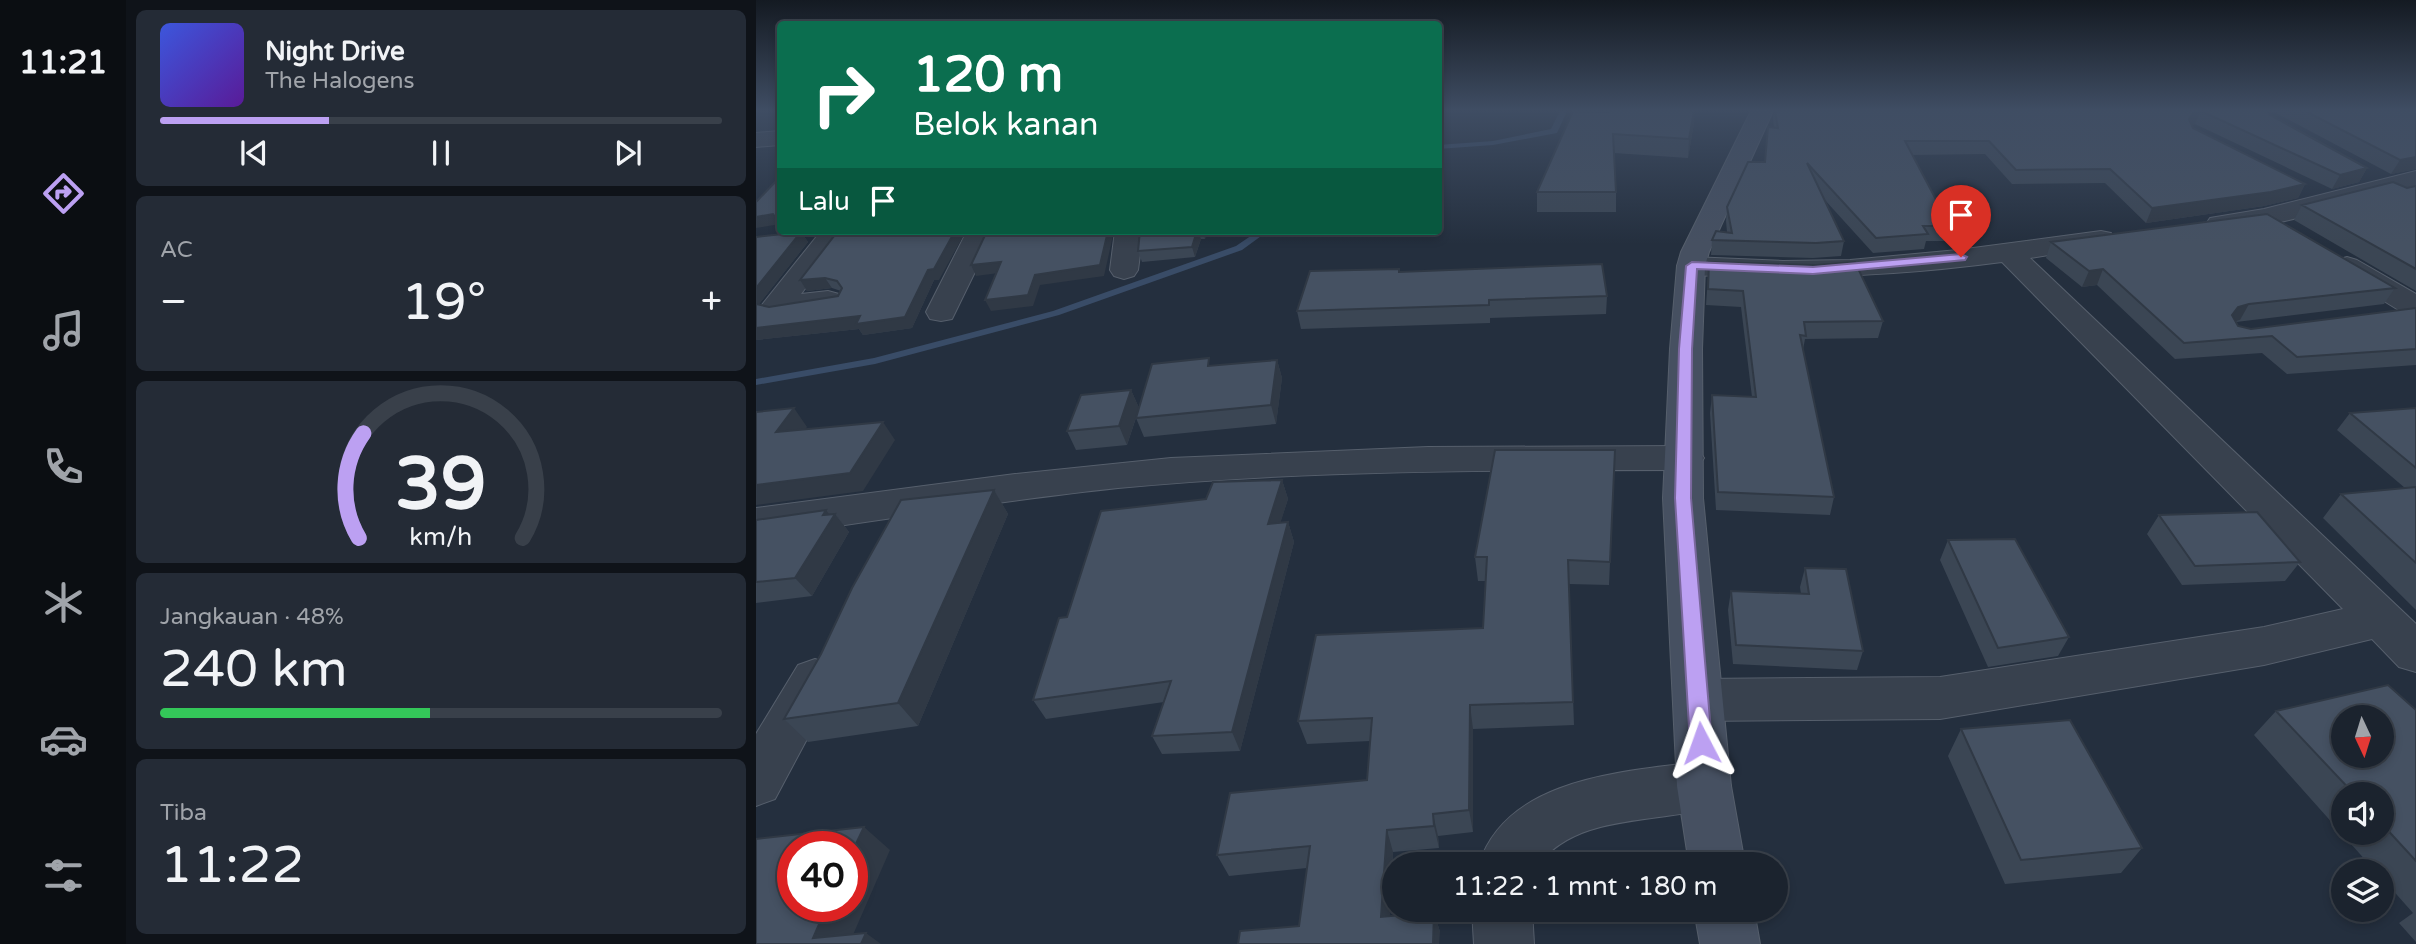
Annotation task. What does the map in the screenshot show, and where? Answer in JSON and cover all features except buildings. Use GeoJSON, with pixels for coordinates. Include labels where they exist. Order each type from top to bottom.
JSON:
{"type":"FeatureCollection","features":[{"type":"Feature","properties":{"kind":"street"},"geometry":{"type":"LineString","coordinates":[[1715,852],[1704,786],[1683,498],[1686,349],[1692,266],[1704,231],[1741,155]]}},
{"type":"Feature","properties":{"kind":"street"},"geometry":{"type":"LineString","coordinates":[[2353,167],[2416,201]]}},
{"type":"Feature","properties":{"kind":"street"},"geometry":{"type":"LineString","coordinates":[[2187,228],[2264,217],[2416,178]]}},
{"type":"Feature","properties":{"kind":"street"},"geometry":{"type":"LineString","coordinates":[[2293,183],[2330,201]]}},
{"type":"Feature","properties":{"kind":"street"},"geometry":{"type":"LineString","coordinates":[[2264,217],[2416,307]]}},
{"type":"Feature","properties":{"kind":"street"},"geometry":{"type":"LineString","coordinates":[[766,307],[831,235]]}},
{"type":"Feature","properties":{"kind":"street"},"geometry":{"type":"LineString","coordinates":[[941,312],[979,235]]}},
{"type":"Feature","properties":{"kind":"street"},"geometry":{"type":"LineString","coordinates":[[1124,270],[1128,235]]}},
{"type":"Feature","properties":{"kind":"street"},"geometry":{"type":"LineString","coordinates":[[1692,266],[1826,270],[2008,252],[2133,235]]}},
{"type":"Feature","properties":{"kind":"street"},"geometry":{"type":"LineString","coordinates":[[2008,252],[2416,653]]}},
{"type":"Feature","properties":{"kind":"street"},"geometry":{"type":"LineString","coordinates":[[766,307],[832,300]]}},
{"type":"Feature","properties":{"kind":"street"},"geometry":{"type":"LineString","coordinates":[[2376,317],[2416,312]]}},
{"type":"Feature","properties":{"kind":"street"},"geometry":{"type":"LineString","coordinates":[[756,523],[1074,481],[1171,471],[1444,459],[1685,458]]}},
{"type":"Feature","properties":{"kind":"street"},"geometry":{"type":"LineString","coordinates":[[873,554],[895,505]]}},
{"type":"Feature","properties":{"kind":"street"},"geometry":{"type":"LineString","coordinates":[[1698,700],[1940,698],[2264,646],[2379,619]]}},
{"type":"Feature","properties":{"kind":"street"},"geometry":{"type":"LineString","coordinates":[[756,782],[816,677],[833,640]]}},
{"type":"Feature","properties":{"kind":"street"},"geometry":{"type":"LineString","coordinates":[[1515,852],[1526,837],[1546,820],[1602,803],[1704,786]]}},
{"type":"Feature","properties":{"kind":"street"},"geometry":{"type":"LineString","coordinates":[[1503,922],[1504,944]]}},
{"type":"Feature","properties":{"kind":"street"},"geometry":{"type":"LineString","coordinates":[[1726,922],[1730,944]]}},
{"type":"Feature","properties":{"kind":"waterway"},"geometry":{"type":"LineString","coordinates":[[756,382],[875,361],[1056,313],[1239,248],[1258,235]]}},
{"type":"Feature","properties":{"kind":"route"},"geometry":{"type":"LineString","coordinates":[[1701,743],[1683,498],[1686,349],[1692,266],[1813,270],[1961,257]]}}]}
